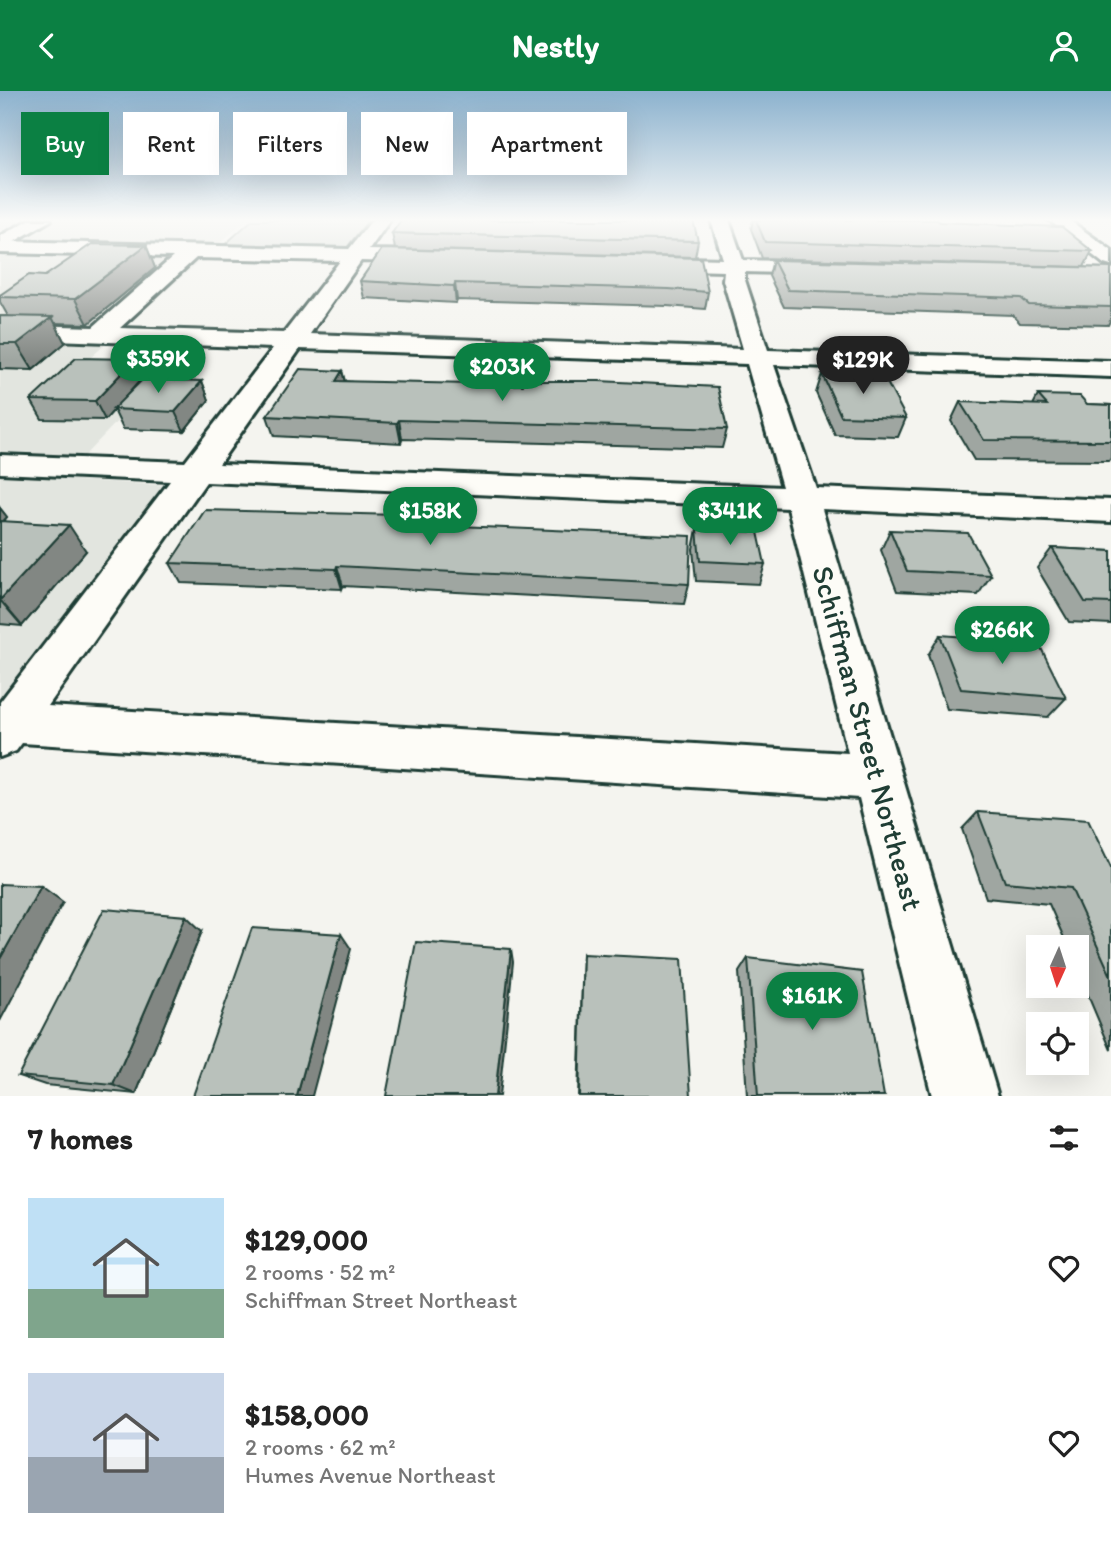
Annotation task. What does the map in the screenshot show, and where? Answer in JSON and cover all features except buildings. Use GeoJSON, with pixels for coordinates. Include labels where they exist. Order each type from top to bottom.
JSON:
{"type":"FeatureCollection","features":[{"type":"Feature","properties":{"kind":"street"},"geometry":{"type":"LineString","coordinates":[[97,335],[174,267]]}},
{"type":"Feature","properties":{"kind":"street"},"geometry":{"type":"LineString","coordinates":[[4,727],[346,267]]}},
{"type":"Feature","properties":{"kind":"street","name":"Schiffman Street Northeast"},"geometry":{"type":"LineString","coordinates":[[735,267],[734,280],[802,497],[965,1096]]}},
{"type":"Feature","properties":{"kind":"street"},"geometry":{"type":"LineString","coordinates":[[805,267],[846,268]]}},
{"type":"Feature","properties":{"kind":"street"},"geometry":{"type":"LineString","coordinates":[[0,331],[1111,369]]}},
{"type":"Feature","properties":{"kind":"street"},"geometry":{"type":"LineString","coordinates":[[0,464],[1111,511]]}},
{"type":"Feature","properties":{"kind":"street"},"geometry":{"type":"LineString","coordinates":[[4,727],[880,777]]}},
{"type":"Feature","properties":{"kind":"shaded area"},"geometry":{"type":"Polygon","coordinates":[[[0,267],[193,267],[90,358],[174,362],[62,479],[175,486],[0,720],[0,267]]]}}]}
